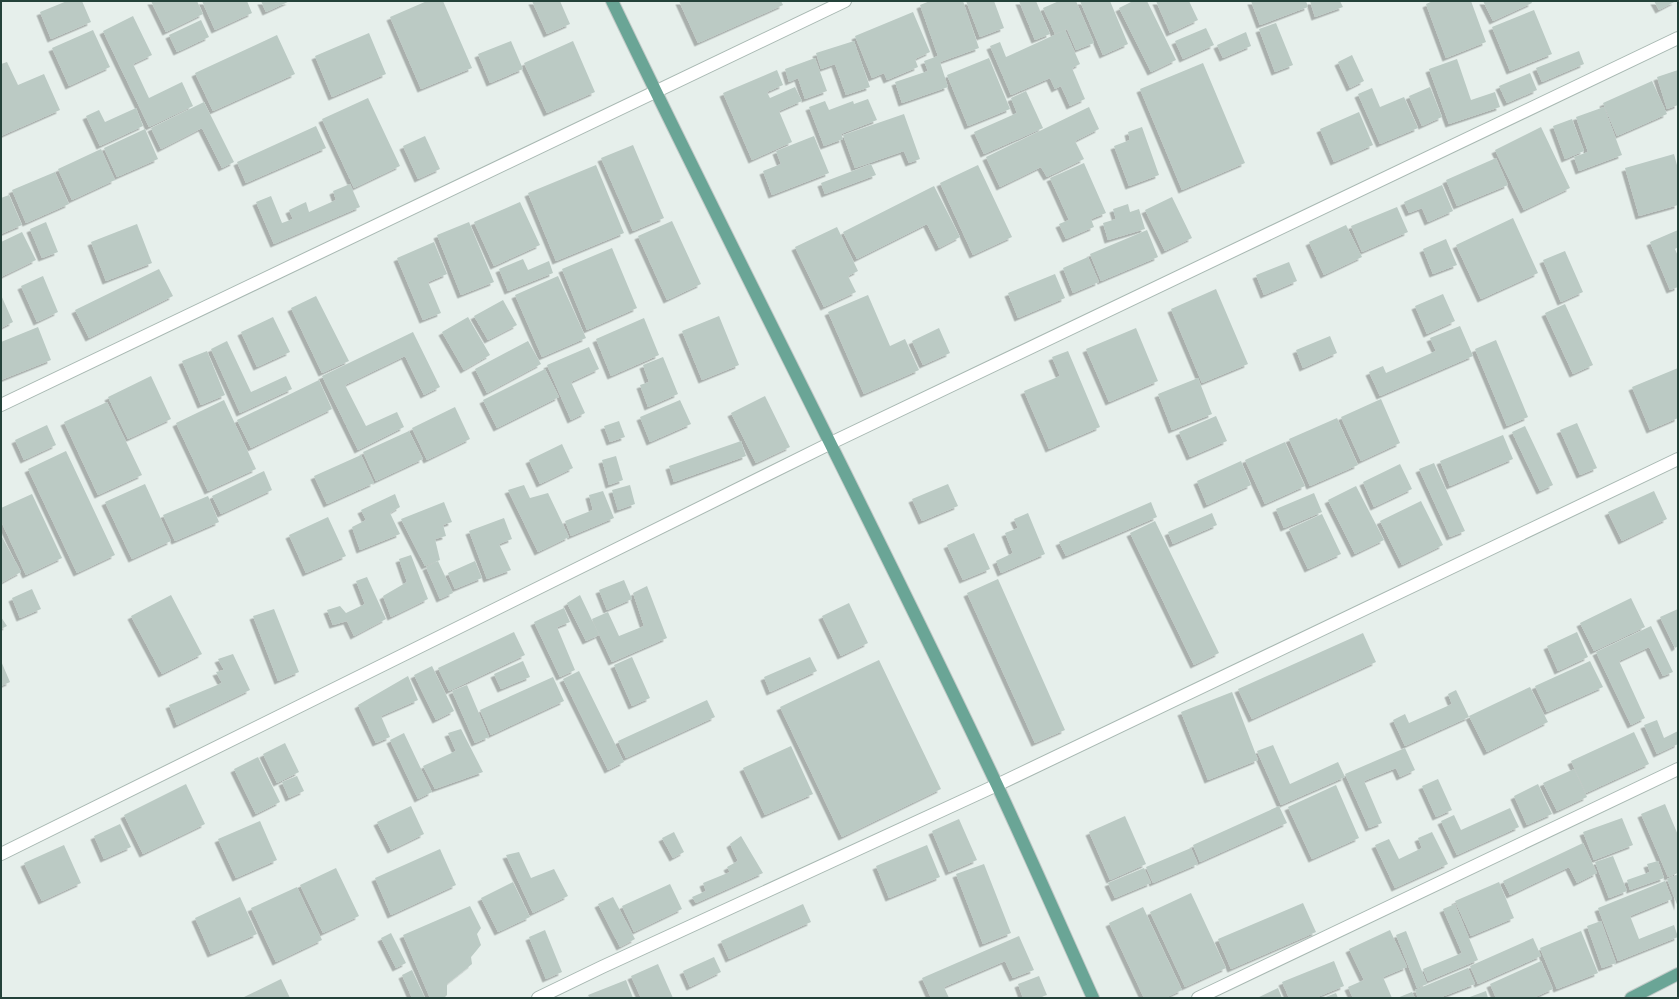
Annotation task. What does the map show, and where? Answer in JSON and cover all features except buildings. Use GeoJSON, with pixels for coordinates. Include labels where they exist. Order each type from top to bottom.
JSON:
{"type":"FeatureCollection","features":[{"type":"Feature","properties":{"kind":"main road"},"geometry":{"type":"LineString","coordinates":[[612,1],[831,443],[997,785],[1093,998]]}},
{"type":"Feature","properties":{"kind":"main road"},"geometry":{"type":"LineString","coordinates":[[1631,998],[1678,974]]}},
{"type":"Feature","properties":{"kind":"street"},"geometry":{"type":"LineString","coordinates":[[1,405],[845,1]]}},
{"type":"Feature","properties":{"kind":"street"},"geometry":{"type":"LineString","coordinates":[[1,854],[831,443],[1678,38]]}},
{"type":"Feature","properties":{"kind":"street"},"geometry":{"type":"LineString","coordinates":[[538,998],[997,785],[1678,459]]}},
{"type":"Feature","properties":{"kind":"street"},"geometry":{"type":"LineString","coordinates":[[1198,998],[1678,769]]}}]}
